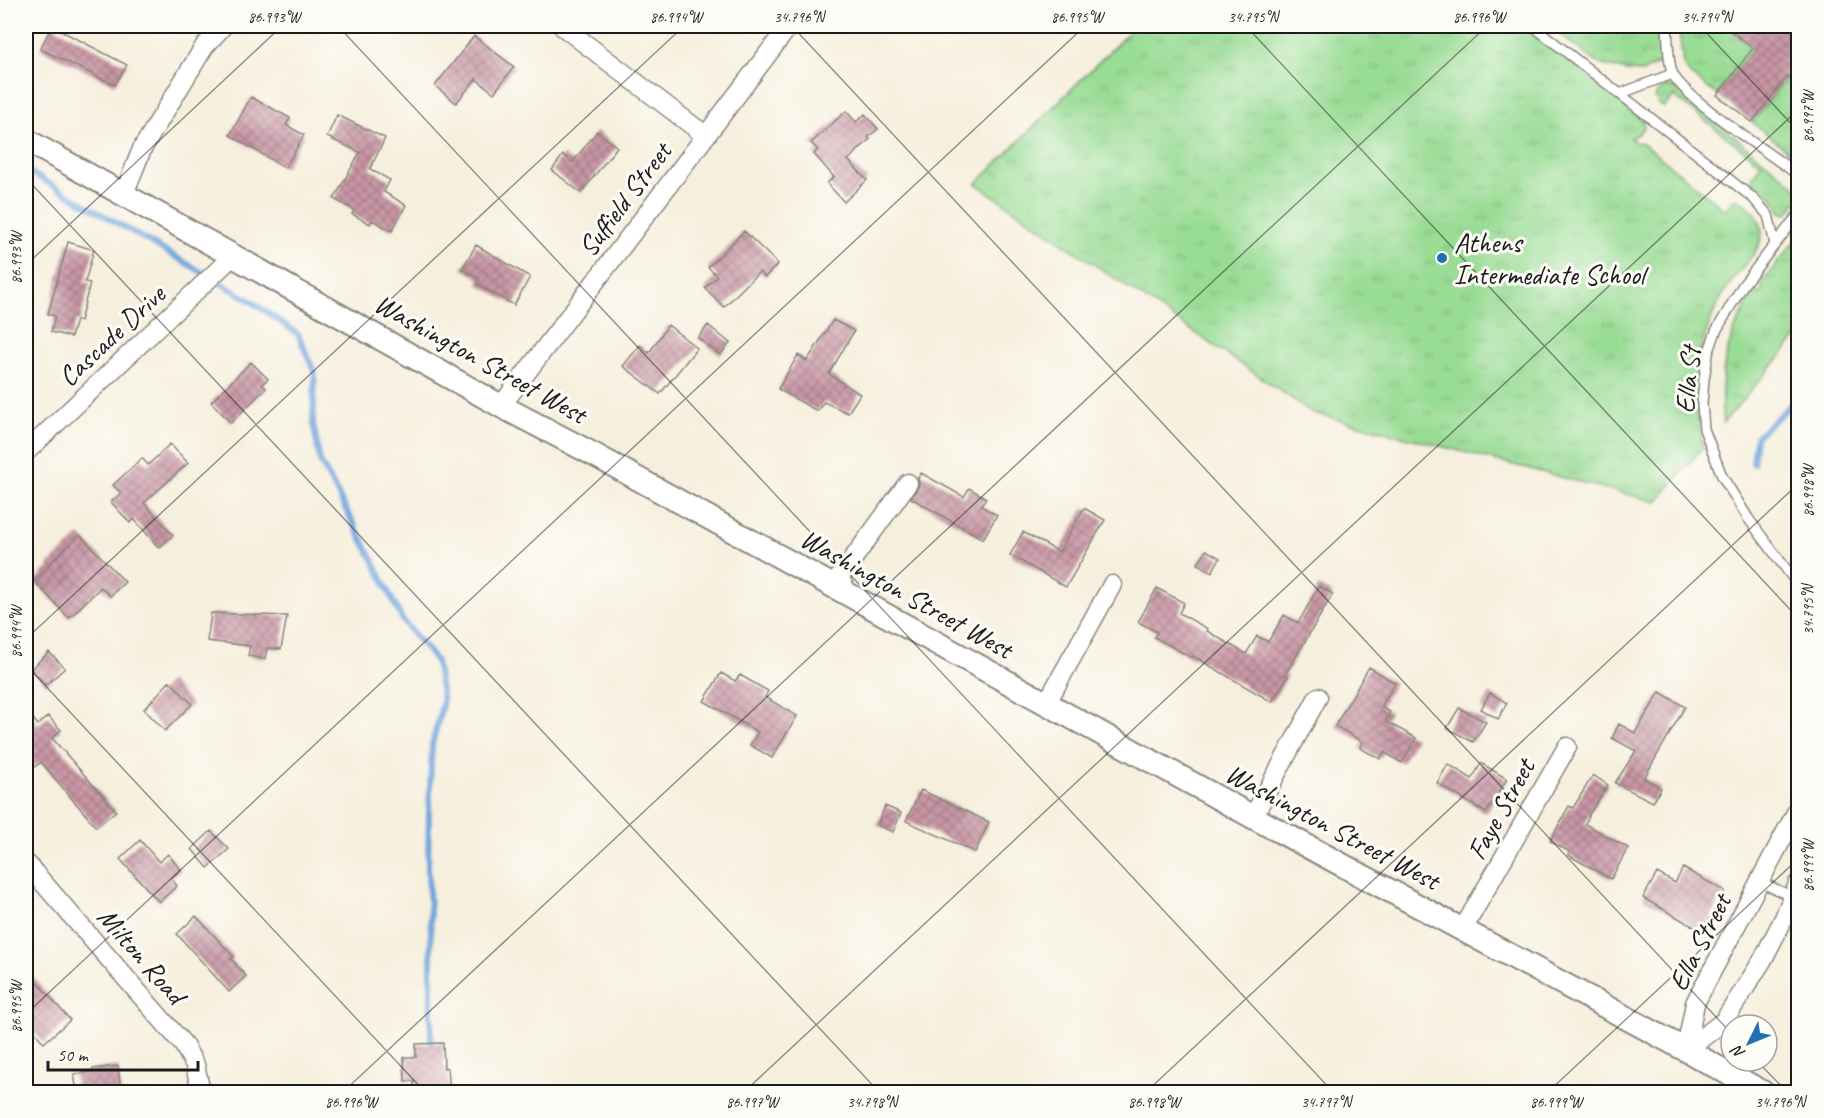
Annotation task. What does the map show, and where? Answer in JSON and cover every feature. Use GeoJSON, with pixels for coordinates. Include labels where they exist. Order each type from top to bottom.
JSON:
{"type":"FeatureCollection","features":[{"type":"Feature","properties":{"kind":"street"},"geometry":{"type":"LineString","coordinates":[[124,194],[142,149],[204,47],[223,26]]}},
{"type":"Feature","properties":{"kind":"street"},"geometry":{"type":"LineString","coordinates":[[562,26],[706,136]]}},
{"type":"Feature","properties":{"kind":"street","name":"Suffield Street"},"geometry":{"type":"LineString","coordinates":[[501,406],[789,26]]}},
{"type":"Feature","properties":{"kind":"street","name":"Washington Street West"},"geometry":{"type":"LineString","coordinates":[[26,140],[501,406],[1762,1092]]}},
{"type":"Feature","properties":{"kind":"street","name":"Cascade Drive"},"geometry":{"type":"LineString","coordinates":[[26,452],[233,256]]}},
{"type":"Feature","properties":{"kind":"street"},"geometry":{"type":"LineString","coordinates":[[849,596],[839,578],[908,483]]}},
{"type":"Feature","properties":{"kind":"street"},"geometry":{"type":"LineString","coordinates":[[1046,704],[1112,585]]}},
{"type":"Feature","properties":{"kind":"street"},"geometry":{"type":"LineString","coordinates":[[1253,817],[1318,697]]}},
{"type":"Feature","properties":{"kind":"street","name":"Faye Street"},"geometry":{"type":"LineString","coordinates":[[1464,929],[1567,747]]}},
{"type":"Feature","properties":{"kind":"street","name":"Ella Street"},"geometry":{"type":"LineString","coordinates":[[1686,1050],[1695,1003],[1798,809]]}},
{"type":"Feature","properties":{"kind":"street","name":"Milton Road"},"geometry":{"type":"LineString","coordinates":[[26,863],[183,1044],[195,1065],[201,1092]]}},
{"type":"Feature","properties":{"kind":"street","name":"Ella Street"},"geometry":{"type":"LineString","coordinates":[[1686,1050],[1724,1021],[1762,961],[1796,890]]}},
{"type":"Feature","properties":{"kind":"lane"},"geometry":{"type":"LineString","coordinates":[[1533,26],[1753,198],[1768,215],[1775,244]]}},
{"type":"Feature","properties":{"kind":"lane"},"geometry":{"type":"LineString","coordinates":[[1667,26],[1672,74],[1707,109],[1798,175]]}},
{"type":"Feature","properties":{"kind":"lane"},"geometry":{"type":"LineString","coordinates":[[1619,94],[1672,74]]}},
{"type":"Feature","properties":{"kind":"lane","name":"Ella St"},"geometry":{"type":"LineString","coordinates":[[1798,215],[1743,285],[1716,331],[1708,354],[1702,404],[1704,429],[1722,476],[1748,518],[1798,585]]}},
{"type":"Feature","properties":{"kind":"lane"},"geometry":{"type":"LineString","coordinates":[[1760,882],[1796,890]]}},
{"type":"Feature","properties":{"kind":"green space","name":"Athens Intermediate School"},"geometry":{"type":"Polygon","coordinates":[[[1135,26],[1528,26],[1643,121],[1644,127],[1631,138],[1636,143],[1641,142],[1725,210],[1734,199],[1737,199],[1752,210],[1759,221],[1762,233],[1759,245],[1731,282],[1717,306],[1708,325],[1703,345],[1697,385],[1697,406],[1703,447],[1657,502],[1313,413],[976,184],[1135,26]]]}},
{"type":"Feature","properties":{"kind":"green space"},"geometry":{"type":"Polygon","coordinates":[[[1549,26],[1661,26],[1662,59],[1658,64],[1642,72],[1599,64],[1549,26]]]}},
{"type":"Feature","properties":{"kind":"green space"},"geometry":{"type":"Polygon","coordinates":[[[1679,26],[1730,26],[1728,28],[1753,48],[1717,95],[1684,67],[1679,26]]]}},
{"type":"Feature","properties":{"kind":"green space"},"geometry":{"type":"Polygon","coordinates":[[[1788,76],[1798,84],[1798,159],[1752,122],[1788,76]]]}},
{"type":"Feature","properties":{"kind":"green space"},"geometry":{"type":"Polygon","coordinates":[[[1668,86],[1675,89],[1795,186],[1798,197],[1795,205],[1786,214],[1781,212],[1771,196],[1752,180],[1761,164],[1674,96],[1664,107],[1658,104],[1655,98],[1658,91],[1668,86]]]}},
{"type":"Feature","properties":{"kind":"green space"},"geometry":{"type":"Polygon","coordinates":[[[1798,237],[1798,336],[1723,423],[1724,370],[1737,323],[1755,291],[1760,294],[1764,289],[1760,285],[1798,237]]]}},
{"type":"Feature","properties":{"kind":"building"},"geometry":{"type":"Polygon","coordinates":[[[52,26],[127,65],[115,85],[40,49],[52,26]]]}},
{"type":"Feature","properties":{"kind":"building"},"geometry":{"type":"Polygon","coordinates":[[[1724,26],[1798,26],[1798,84],[1788,76],[1752,122],[1717,95],[1753,48],[1724,26]]]}},
{"type":"Feature","properties":{"kind":"building"},"geometry":{"type":"Polygon","coordinates":[[[474,36],[514,67],[494,93],[476,79],[456,103],[435,86],[474,36]]]}},
{"type":"Feature","properties":{"kind":"building"},"geometry":{"type":"Polygon","coordinates":[[[251,97],[290,118],[286,125],[304,135],[285,168],[230,135],[251,97]]]}},
{"type":"Feature","properties":{"kind":"building"},"geometry":{"type":"Polygon","coordinates":[[[846,111],[856,122],[865,114],[878,129],[848,160],[867,180],[844,202],[827,183],[834,177],[814,154],[818,150],[811,143],[846,111]]]}},
{"type":"Feature","properties":{"kind":"building"},"geometry":{"type":"Polygon","coordinates":[[[337,115],[385,138],[370,169],[390,180],[384,192],[406,205],[392,231],[372,220],[370,224],[352,214],[354,210],[334,199],[360,152],[327,137],[337,115]]]}},
{"type":"Feature","properties":{"kind":"building"},"geometry":{"type":"Polygon","coordinates":[[[597,131],[617,147],[581,193],[552,170],[563,155],[573,162],[597,131]]]}},
{"type":"Feature","properties":{"kind":"building"},"geometry":{"type":"Polygon","coordinates":[[[744,231],[778,264],[765,277],[759,272],[724,307],[705,288],[717,276],[708,267],[744,231]]]}},
{"type":"Feature","properties":{"kind":"building"},"geometry":{"type":"Polygon","coordinates":[[[68,242],[94,250],[85,282],[90,283],[80,321],[76,320],[71,337],[51,332],[55,316],[48,314],[68,242]]]}},
{"type":"Feature","properties":{"kind":"building"},"geometry":{"type":"Polygon","coordinates":[[[476,245],[530,277],[514,305],[477,284],[480,279],[462,269],[476,245]]]}},
{"type":"Feature","properties":{"kind":"building"},"geometry":{"type":"Polygon","coordinates":[[[833,320],[854,331],[829,374],[860,394],[848,413],[824,402],[817,411],[778,389],[798,355],[807,361],[833,320]]]}},
{"type":"Feature","properties":{"kind":"building"},"geometry":{"type":"Polygon","coordinates":[[[668,325],[697,348],[660,394],[623,366],[640,345],[649,353],[668,325]]]}},
{"type":"Feature","properties":{"kind":"building"},"geometry":{"type":"Polygon","coordinates":[[[708,325],[730,343],[720,355],[698,338],[708,325]]]}},
{"type":"Feature","properties":{"kind":"building"},"geometry":{"type":"Polygon","coordinates":[[[251,362],[268,379],[262,384],[266,388],[231,423],[211,402],[251,362]]]}},
{"type":"Feature","properties":{"kind":"building"},"geometry":{"type":"Polygon","coordinates":[[[170,444],[188,463],[144,503],[173,535],[159,548],[134,519],[130,523],[111,502],[121,493],[113,485],[142,458],[148,465],[170,444]]]}},
{"type":"Feature","properties":{"kind":"building"},"geometry":{"type":"Polygon","coordinates":[[[921,473],[964,497],[969,488],[986,498],[981,506],[997,515],[983,539],[911,498],[919,484],[918,478],[921,473]]]}},
{"type":"Feature","properties":{"kind":"building"},"geometry":{"type":"Polygon","coordinates":[[[1084,508],[1105,520],[1066,587],[1010,555],[1023,532],[1059,552],[1084,508]]]}},
{"type":"Feature","properties":{"kind":"building"},"geometry":{"type":"Polygon","coordinates":[[[80,535],[125,582],[110,596],[101,587],[69,618],[34,581],[80,535]]]}},
{"type":"Feature","properties":{"kind":"building"},"geometry":{"type":"Polygon","coordinates":[[[1206,550],[1220,558],[1212,572],[1198,564],[1206,550]]]}},
{"type":"Feature","properties":{"kind":"building"},"geometry":{"type":"Polygon","coordinates":[[[1319,586],[1333,594],[1285,675],[1288,676],[1272,702],[1193,656],[1192,658],[1154,637],[1157,632],[1138,622],[1157,588],[1184,603],[1179,613],[1246,654],[1257,636],[1268,642],[1284,615],[1298,623],[1319,586]]]}},
{"type":"Feature","properties":{"kind":"building"},"geometry":{"type":"Polygon","coordinates":[[[211,613],[287,616],[281,649],[267,648],[265,659],[248,656],[250,646],[207,641],[211,613]]]}},
{"type":"Feature","properties":{"kind":"building"},"geometry":{"type":"Polygon","coordinates":[[[49,652],[65,668],[46,685],[31,669],[49,652]]]}},
{"type":"Feature","properties":{"kind":"building"},"geometry":{"type":"Polygon","coordinates":[[[1369,667],[1395,683],[1381,707],[1390,712],[1385,721],[1416,738],[1402,763],[1384,752],[1380,759],[1360,748],[1363,742],[1335,726],[1369,667]]]}},
{"type":"Feature","properties":{"kind":"building"},"geometry":{"type":"Polygon","coordinates":[[[721,673],[735,681],[740,675],[768,691],[765,697],[797,716],[772,758],[750,745],[758,732],[704,701],[721,673]]]}},
{"type":"Feature","properties":{"kind":"building"},"geometry":{"type":"Polygon","coordinates":[[[170,681],[192,704],[165,731],[144,709],[170,681]]]}},
{"type":"Feature","properties":{"kind":"building"},"geometry":{"type":"Polygon","coordinates":[[[1660,692],[1685,707],[1644,778],[1661,788],[1653,802],[1615,783],[1636,751],[1612,738],[1619,724],[1635,733],[1660,692]]]}},
{"type":"Feature","properties":{"kind":"building"},"geometry":{"type":"Polygon","coordinates":[[[1490,693],[1507,703],[1498,719],[1481,709],[1490,693]]]}},
{"type":"Feature","properties":{"kind":"building"},"geometry":{"type":"Polygon","coordinates":[[[1459,708],[1486,722],[1473,742],[1447,728],[1459,708]]]}},
{"type":"Feature","properties":{"kind":"building"},"geometry":{"type":"Polygon","coordinates":[[[26,710],[38,725],[48,716],[61,730],[52,738],[116,811],[96,827],[41,762],[35,767],[26,757],[26,710]]]}},
{"type":"Feature","properties":{"kind":"building"},"geometry":{"type":"Polygon","coordinates":[[[1481,763],[1507,779],[1486,813],[1437,783],[1448,764],[1472,779],[1481,763]]]}},
{"type":"Feature","properties":{"kind":"building"},"geometry":{"type":"Polygon","coordinates":[[[1593,775],[1608,785],[1585,824],[1628,848],[1611,879],[1568,855],[1570,852],[1550,841],[1569,806],[1573,808],[1593,775]]]}},
{"type":"Feature","properties":{"kind":"building"},"geometry":{"type":"Polygon","coordinates":[[[921,790],[989,822],[975,852],[906,821],[921,790]]]}},
{"type":"Feature","properties":{"kind":"building"},"geometry":{"type":"Polygon","coordinates":[[[885,806],[901,813],[893,832],[877,825],[885,806]]]}},
{"type":"Feature","properties":{"kind":"building"},"geometry":{"type":"Polygon","coordinates":[[[211,831],[229,849],[208,868],[192,849],[211,831]]]}},
{"type":"Feature","properties":{"kind":"building"},"geometry":{"type":"Polygon","coordinates":[[[140,840],[159,862],[168,854],[181,870],[171,878],[177,886],[159,902],[120,859],[140,840]]]}},
{"type":"Feature","properties":{"kind":"building"},"geometry":{"type":"Polygon","coordinates":[[[1683,868],[1725,891],[1703,932],[1643,898],[1657,873],[1675,883],[1683,868]]]}},
{"type":"Feature","properties":{"kind":"building"},"geometry":{"type":"Polygon","coordinates":[[[196,916],[234,957],[231,959],[246,976],[229,992],[177,934],[196,916]]]}},
{"type":"Feature","properties":{"kind":"building"},"geometry":{"type":"Polygon","coordinates":[[[26,969],[70,1020],[44,1043],[26,1022],[26,969]]]}},
{"type":"Feature","properties":{"kind":"building"},"geometry":{"type":"Polygon","coordinates":[[[443,1043],[444,1068],[448,1068],[450,1092],[414,1092],[414,1081],[405,1081],[404,1057],[416,1057],[416,1044],[443,1043]]]}},
{"type":"Feature","properties":{"kind":"building"},"geometry":{"type":"Polygon","coordinates":[[[118,1066],[121,1092],[95,1092],[95,1090],[77,1092],[74,1074],[118,1066]]]}},
{"type":"Feature","properties":{"kind":"waterway"},"geometry":{"type":"LineString","coordinates":[[26,170],[248,299],[298,334],[315,374],[313,423],[320,461],[403,621],[436,661],[443,701],[432,745],[429,812],[431,1050]]}},
{"type":"Feature","properties":{"kind":"waterway"},"geometry":{"type":"LineString","coordinates":[[1753,464],[1756,437],[1798,398]]}},
{"type":"Feature","properties":{"kind":"place","name":"Athens Intermediate School"},"geometry":{"type":"Point","coordinates":[1442,258]}}]}
